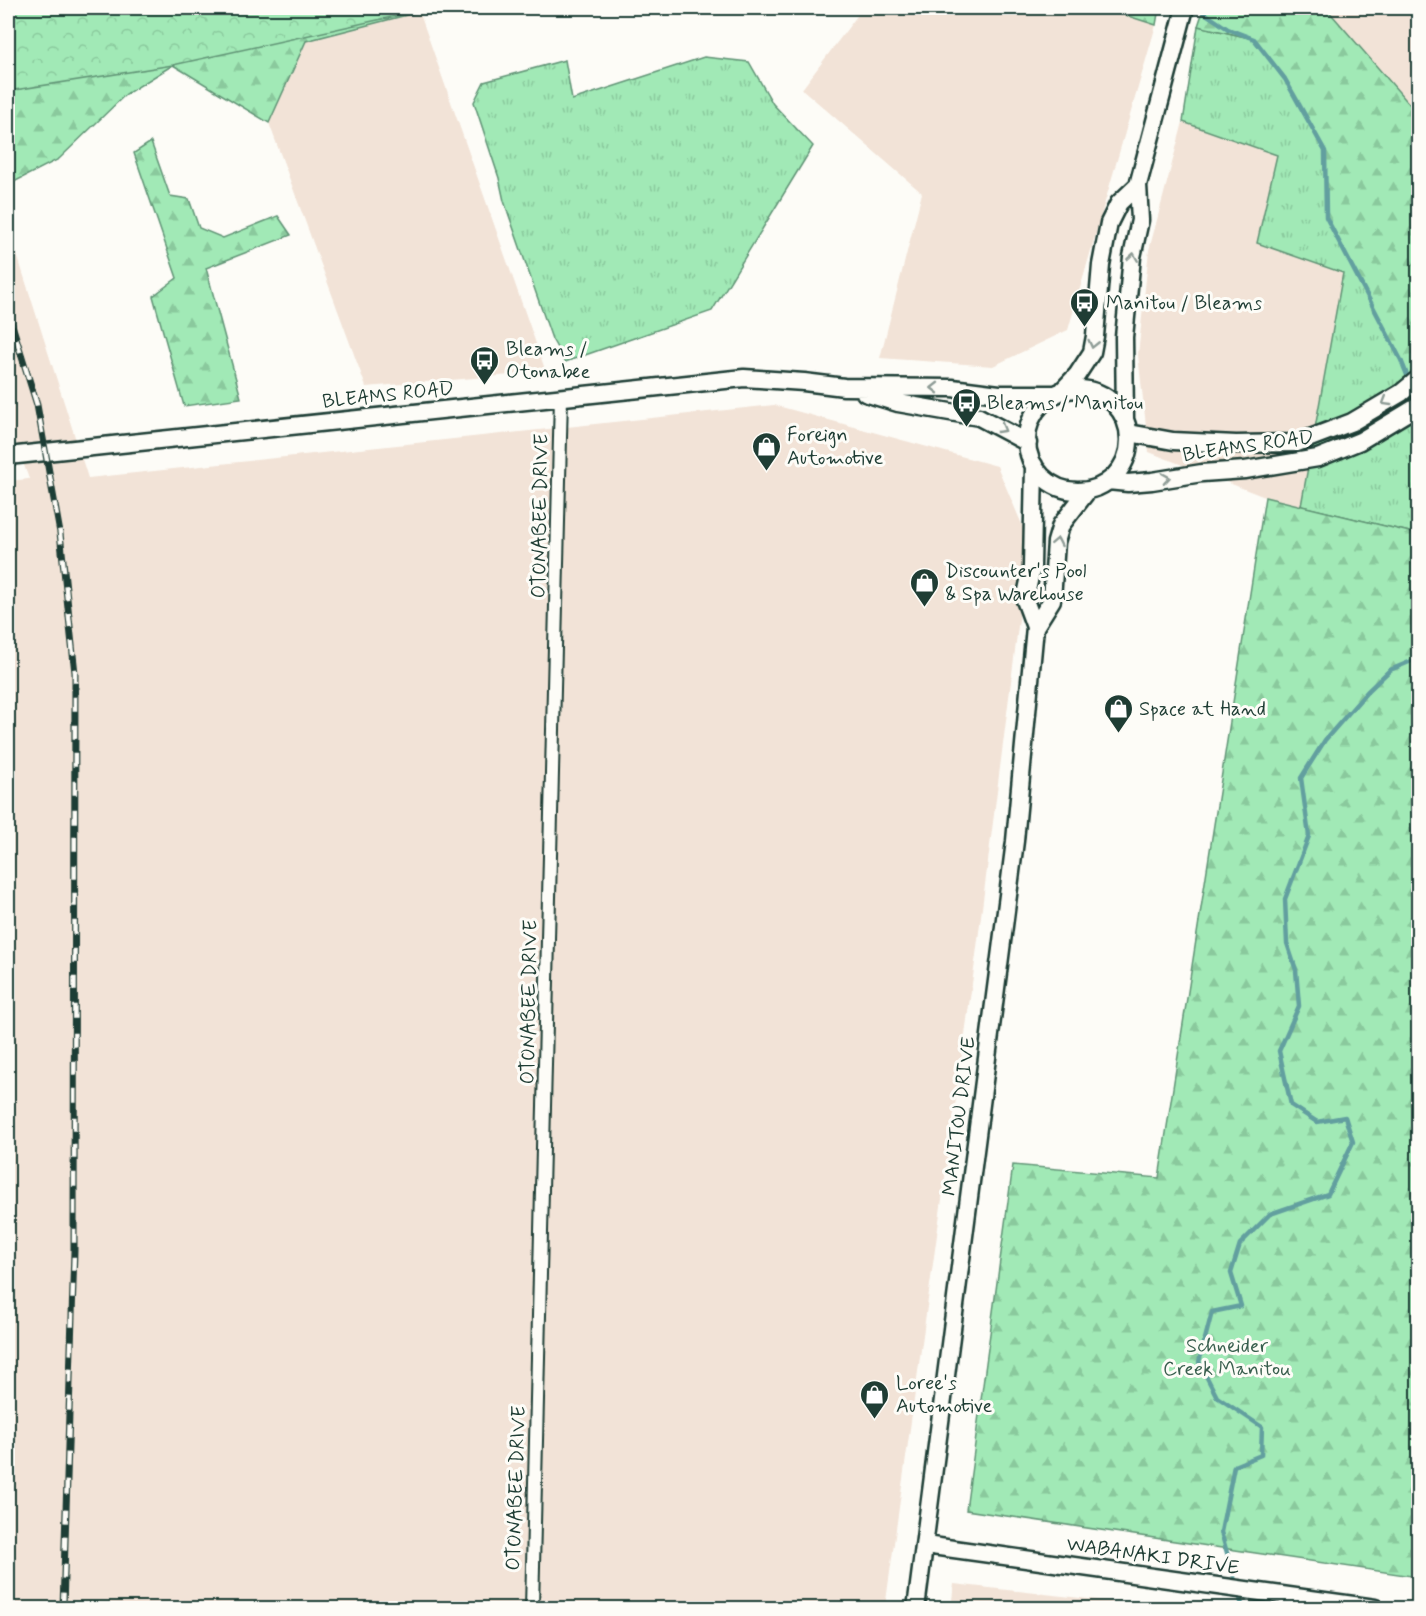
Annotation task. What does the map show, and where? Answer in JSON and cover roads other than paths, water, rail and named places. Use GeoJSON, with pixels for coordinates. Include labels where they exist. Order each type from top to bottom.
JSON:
{"type":"FeatureCollection","features":[{"type":"Feature","properties":{"kind":"main road"},"geometry":{"type":"LineString","coordinates":[[1138,185],[1119,203],[1109,223],[1101,265],[1092,352],[1077,375],[1059,393],[1040,406],[1030,423],[1028,443],[1034,465],[1046,478],[1070,490],[1088,490],[1108,481],[1125,460],[1129,442],[1124,336],[1132,257],[1140,220],[1138,185],[1185,8]]}},
{"type":"Feature","properties":{"kind":"main road","name":"BLEAMS ROAD"},"geometry":{"type":"LineString","coordinates":[[8,456],[744,378],[844,387],[952,388],[999,394],[1059,393]]}},
{"type":"Feature","properties":{"kind":"main road","name":"BLEAMS ROAD"},"geometry":{"type":"LineString","coordinates":[[1127,426],[1173,441],[1236,444],[1297,443],[1352,422],[1401,393],[1419,379]]}},
{"type":"Feature","properties":{"kind":"main road","name":"BLEAMS ROAD"},"geometry":{"type":"LineString","coordinates":[[844,387],[898,403],[979,417],[1028,443]]}},
{"type":"Feature","properties":{"kind":"main road"},"geometry":{"type":"LineString","coordinates":[[1059,393],[1080,389],[1098,393],[1114,403],[1127,426]]}},
{"type":"Feature","properties":{"kind":"main road","name":"BLEAMS ROAD"},"geometry":{"type":"LineString","coordinates":[[1108,481],[1128,483],[1245,470],[1318,458],[1360,441],[1419,406]]}},
{"type":"Feature","properties":{"kind":"main road","name":"MANITOU DRIVE"},"geometry":{"type":"LineString","coordinates":[[1034,465],[1032,567],[1024,600],[1035,627]]}},
{"type":"Feature","properties":{"kind":"main road","name":"MANITOU DRIVE"},"geometry":{"type":"LineString","coordinates":[[916,1608],[1015,841],[1035,627],[1052,600],[1056,542],[1061,525],[1088,490]]}},
{"type":"Feature","properties":{"kind":"main road","name":"WABANAKI DRIVE"},"geometry":{"type":"LineString","coordinates":[[925,1545],[1375,1608]]}},
{"type":"Feature","properties":{"kind":"street","name":"OTONABEE DRIVE"},"geometry":{"type":"LineString","coordinates":[[531,1608],[561,396]]}},
{"type":"Feature","properties":{"kind":"waterway"},"geometry":{"type":"LineString","coordinates":[[1197,8],[1228,29],[1254,39],[1285,79],[1325,151],[1326,217],[1401,360],[1409,380]]}},
{"type":"Feature","properties":{"kind":"waterway"},"geometry":{"type":"LineString","coordinates":[[1236,1584],[1221,1532],[1234,1466],[1261,1455],[1262,1427],[1217,1397],[1199,1362],[1212,1312],[1241,1306],[1231,1273],[1240,1244],[1270,1214],[1328,1194],[1353,1142],[1345,1117],[1317,1122],[1291,1105],[1279,1051],[1299,1006],[1296,970],[1287,943],[1285,899],[1309,836],[1301,778],[1325,740],[1367,692],[1390,670],[1414,660],[1418,654]]}},
{"type":"Feature","properties":{"kind":"waterway"},"geometry":{"type":"LineString","coordinates":[[1238,1592],[1243,1608]]}},
{"type":"Feature","properties":{"kind":"railway"},"geometry":{"type":"LineString","coordinates":[[8,312],[37,405],[60,533],[75,673],[74,1251],[63,1608]]}},
{"type":"Feature","properties":{"kind":"place","name":"Manitou / Bleams"},"geometry":{"type":"Point","coordinates":[1085,328]}},
{"type":"Feature","properties":{"kind":"place","name":"Bleams / Otonabee"},"geometry":{"type":"Point","coordinates":[485,386]}},
{"type":"Feature","properties":{"kind":"place","name":"Bleams / Manitou"},"geometry":{"type":"Point","coordinates":[966,428]}},
{"type":"Feature","properties":{"kind":"place","name":"Foreign Automotive"},"geometry":{"type":"Point","coordinates":[766,472]}},
{"type":"Feature","properties":{"kind":"place","name":"Discounter's Pool & Spa Warehouse"},"geometry":{"type":"Point","coordinates":[924,608]}},
{"type":"Feature","properties":{"kind":"place","name":"Space at Hand"},"geometry":{"type":"Point","coordinates":[1118,734]}},
{"type":"Feature","properties":{"kind":"place","name":"Loree's Automotive"},"geometry":{"type":"Point","coordinates":[875,1420]}},
{"type":"Feature","properties":{"kind":"park label","name":"Schneider Creek Manitou"},"geometry":{"type":"Point","coordinates":[1227,1356]}}]}
